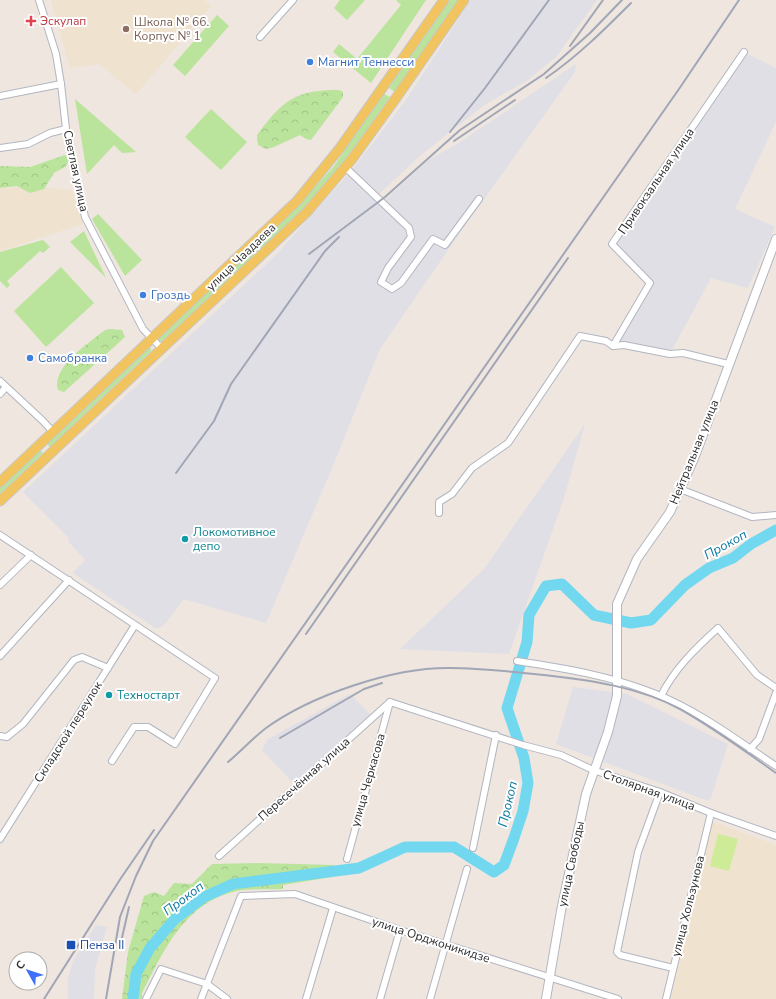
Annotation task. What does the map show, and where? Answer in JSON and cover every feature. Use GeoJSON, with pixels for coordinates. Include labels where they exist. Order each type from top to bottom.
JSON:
{"type":"FeatureCollection","features":[{"type":"Feature","properties":{"kind":"main road","name":"улица Чаадаева"},"geometry":{"type":"LineString","coordinates":[[0,482],[297,201],[340,148],[444,0]]}},
{"type":"Feature","properties":{"kind":"main road","name":"улица Чаадаева"},"geometry":{"type":"LineString","coordinates":[[0,500],[307,212],[345,167],[396,98],[464,0]]}},
{"type":"Feature","properties":{"kind":"main road","name":"Нейтральная улица"},"geometry":{"type":"LineString","coordinates":[[608,732],[617,696],[617,604],[638,559],[670,512],[695,456],[728,364],[776,239]]}},
{"type":"Feature","properties":{"kind":"main road","name":"улица Свободы"},"geometry":{"type":"LineString","coordinates":[[546,999],[561,911],[586,794],[593,770],[608,732]]}},
{"type":"Feature","properties":{"kind":"street","name":"Светлая улица"},"geometry":{"type":"LineString","coordinates":[[39,0],[56,54],[66,129],[85,217],[143,329],[162,349]]}},
{"type":"Feature","properties":{"kind":"street"},"geometry":{"type":"LineString","coordinates":[[260,37],[293,0]]}},
{"type":"Feature","properties":{"kind":"street","name":"Привокзальная улица"},"geometry":{"type":"LineString","coordinates":[[612,346],[650,283],[612,244],[744,52]]}},
{"type":"Feature","properties":{"kind":"street"},"geometry":{"type":"LineString","coordinates":[[0,96],[61,84]]}},
{"type":"Feature","properties":{"kind":"street"},"geometry":{"type":"LineString","coordinates":[[0,148],[28,144],[50,133],[66,129]]}},
{"type":"Feature","properties":{"kind":"street"},"geometry":{"type":"LineString","coordinates":[[345,167],[410,228],[411,237],[388,268],[381,282],[392,289],[401,283],[434,239],[445,245],[479,199]]}},
{"type":"Feature","properties":{"kind":"street"},"geometry":{"type":"LineString","coordinates":[[439,513],[440,502],[452,494],[472,468],[508,443],[580,336],[606,341],[612,346],[624,345],[670,354],[683,353],[728,364]]}},
{"type":"Feature","properties":{"kind":"street"},"geometry":{"type":"LineString","coordinates":[[0,381],[53,432]]}},
{"type":"Feature","properties":{"kind":"street"},"geometry":{"type":"LineString","coordinates":[[0,394],[6,387]]}},
{"type":"Feature","properties":{"kind":"street"},"geometry":{"type":"LineString","coordinates":[[680,489],[752,517],[776,515]]}},
{"type":"Feature","properties":{"kind":"street"},"geometry":{"type":"LineString","coordinates":[[0,535],[215,678],[175,744],[148,727],[134,727],[112,761]]}},
{"type":"Feature","properties":{"kind":"street"},"geometry":{"type":"LineString","coordinates":[[0,586],[31,555]]}},
{"type":"Feature","properties":{"kind":"street"},"geometry":{"type":"LineString","coordinates":[[0,656],[69,580]]}},
{"type":"Feature","properties":{"kind":"street","name":"Складской переулок"},"geometry":{"type":"LineString","coordinates":[[0,840],[135,624]]}},
{"type":"Feature","properties":{"kind":"street"},"geometry":{"type":"LineString","coordinates":[[661,696],[671,678],[698,647],[718,628],[756,675],[776,688]]}},
{"type":"Feature","properties":{"kind":"street"},"geometry":{"type":"LineString","coordinates":[[0,736],[7,737],[23,724],[74,660],[82,657],[108,668]]}},
{"type":"Feature","properties":{"kind":"street"},"geometry":{"type":"LineString","coordinates":[[517,661],[618,680],[661,696],[685,708],[776,766]]}},
{"type":"Feature","properties":{"kind":"street"},"geometry":{"type":"LineString","coordinates":[[750,749],[759,738],[776,693]]}},
{"type":"Feature","properties":{"kind":"street"},"geometry":{"type":"LineString","coordinates":[[390,702],[496,735],[473,848]]}},
{"type":"Feature","properties":{"kind":"street","name":"Пересечённая улица"},"geometry":{"type":"LineString","coordinates":[[219,856],[390,702]]}},
{"type":"Feature","properties":{"kind":"street","name":"улица Черкасова"},"geometry":{"type":"LineString","coordinates":[[346,859],[390,702]]}},
{"type":"Feature","properties":{"kind":"street","name":"Столярная улица"},"geometry":{"type":"LineString","coordinates":[[496,735],[523,745],[561,755],[593,770],[660,792],[711,813],[776,836]]}},
{"type":"Feature","properties":{"kind":"street"},"geometry":{"type":"LineString","coordinates":[[660,792],[638,852],[618,952],[620,955],[673,968]]}},
{"type":"Feature","properties":{"kind":"street","name":"улица Хользунова"},"geometry":{"type":"LineString","coordinates":[[666,999],[711,813]]}},
{"type":"Feature","properties":{"kind":"street"},"geometry":{"type":"LineString","coordinates":[[0,825],[7,828]]}},
{"type":"Feature","properties":{"kind":"street"},"geometry":{"type":"LineString","coordinates":[[430,999],[467,868]]}},
{"type":"Feature","properties":{"kind":"street","name":"улица Орджоникидзе"},"geometry":{"type":"LineString","coordinates":[[207,984],[241,896],[295,894],[400,930],[618,999]]}},
{"type":"Feature","properties":{"kind":"street"},"geometry":{"type":"LineString","coordinates":[[306,999],[333,908]]}},
{"type":"Feature","properties":{"kind":"street"},"geometry":{"type":"LineString","coordinates":[[380,999],[400,930]]}},
{"type":"Feature","properties":{"kind":"street"},"geometry":{"type":"LineString","coordinates":[[146,999],[161,969],[207,984],[227,999]]}},
{"type":"Feature","properties":{"kind":"street"},"geometry":{"type":"LineString","coordinates":[[201,999],[207,984]]}},
{"type":"Feature","properties":{"kind":"shaded area","name":"Школа № 66. Корпус № 1"},"geometry":{"type":"Polygon","coordinates":[[[51,0],[204,0],[211,6],[136,94],[99,64],[70,68],[51,0]]]}},
{"type":"Feature","properties":{"kind":"shaded area"},"geometry":{"type":"Polygon","coordinates":[[[471,0],[597,0],[557,56],[528,80],[486,104],[421,155],[378,195],[383,202],[427,161],[460,142],[576,64],[575,72],[457,237],[380,349],[335,461],[266,623],[184,599],[165,624],[159,628],[155,628],[73,573],[85,560],[69,542],[67,536],[23,492],[276,255],[351,171],[406,100],[471,0]]]}},
{"type":"Feature","properties":{"kind":"shaded area"},"geometry":{"type":"Polygon","coordinates":[[[744,52],[776,68],[776,122],[735,209],[775,227],[748,288],[711,278],[670,354],[613,346],[650,283],[612,244],[744,52]]]}},
{"type":"Feature","properties":{"kind":"shaded area"},"geometry":{"type":"Polygon","coordinates":[[[29,186],[72,190],[83,224],[0,251],[0,189],[29,186]]]}},
{"type":"Feature","properties":{"kind":"shaded area"},"geometry":{"type":"Polygon","coordinates":[[[585,424],[564,498],[509,654],[400,649],[484,569],[585,424]]]}},
{"type":"Feature","properties":{"kind":"shaded area"},"geometry":{"type":"Polygon","coordinates":[[[573,687],[627,694],[728,744],[711,798],[708,801],[556,744],[573,687]]]}},
{"type":"Feature","properties":{"kind":"shaded area"},"geometry":{"type":"Polygon","coordinates":[[[350,694],[371,715],[295,785],[262,750],[268,739],[350,694]]]}},
{"type":"Feature","properties":{"kind":"shaded area"},"geometry":{"type":"Polygon","coordinates":[[[711,821],[776,845],[776,999],[671,999],[711,821]]]}},
{"type":"Feature","properties":{"kind":"shaded area"},"geometry":{"type":"Polygon","coordinates":[[[96,925],[107,927],[95,968],[94,999],[68,999],[68,979],[73,961],[96,925]]]}},
{"type":"Feature","properties":{"kind":"green space"},"geometry":{"type":"Polygon","coordinates":[[[340,0],[365,0],[347,20],[334,8],[340,0]]]}},
{"type":"Feature","properties":{"kind":"green space"},"geometry":{"type":"Polygon","coordinates":[[[396,0],[426,0],[371,83],[333,52],[339,44],[357,59],[401,5],[396,0]]]}},
{"type":"Feature","properties":{"kind":"green space"},"geometry":{"type":"Polygon","coordinates":[[[450,0],[458,0],[395,92],[389,88],[450,0]]]}},
{"type":"Feature","properties":{"kind":"green space"},"geometry":{"type":"Polygon","coordinates":[[[217,15],[229,26],[185,76],[173,65],[217,15]]]}},
{"type":"Feature","properties":{"kind":"green space"},"geometry":{"type":"Polygon","coordinates":[[[339,90],[343,92],[343,97],[311,140],[300,135],[266,149],[258,145],[257,135],[275,113],[291,99],[311,92],[339,90]]]}},
{"type":"Feature","properties":{"kind":"green space"},"geometry":{"type":"Polygon","coordinates":[[[384,94],[390,97],[345,160],[298,214],[162,342],[159,340],[159,338],[282,222],[317,185],[334,166],[384,94]]]}},
{"type":"Feature","properties":{"kind":"green space"},"geometry":{"type":"Polygon","coordinates":[[[75,99],[136,152],[122,153],[114,145],[87,174],[75,99]]]}},
{"type":"Feature","properties":{"kind":"green space"},"geometry":{"type":"Polygon","coordinates":[[[211,109],[247,142],[221,170],[185,137],[211,109]]]}},
{"type":"Feature","properties":{"kind":"green space"},"geometry":{"type":"Polygon","coordinates":[[[65,155],[70,160],[65,167],[54,173],[44,189],[30,193],[17,186],[0,188],[0,166],[30,167],[65,155]]]}},
{"type":"Feature","properties":{"kind":"green space"},"geometry":{"type":"Polygon","coordinates":[[[98,214],[142,260],[125,276],[92,219],[98,214]]]}},
{"type":"Feature","properties":{"kind":"green space"},"geometry":{"type":"Polygon","coordinates":[[[84,231],[106,278],[70,242],[84,231]]]}},
{"type":"Feature","properties":{"kind":"green space"},"geometry":{"type":"Polygon","coordinates":[[[43,240],[50,247],[43,253],[40,251],[7,281],[10,285],[7,288],[0,281],[0,252],[43,240]]]}},
{"type":"Feature","properties":{"kind":"green space"},"geometry":{"type":"Polygon","coordinates":[[[61,267],[94,303],[46,347],[14,311],[61,267]]]}},
{"type":"Feature","properties":{"kind":"green space"},"geometry":{"type":"Polygon","coordinates":[[[105,330],[122,330],[125,337],[64,392],[58,390],[57,381],[66,364],[81,349],[105,330]]]}},
{"type":"Feature","properties":{"kind":"green space"},"geometry":{"type":"Polygon","coordinates":[[[148,348],[151,348],[151,351],[50,447],[46,443],[148,348]]]}},
{"type":"Feature","properties":{"kind":"green space"},"geometry":{"type":"Polygon","coordinates":[[[40,450],[43,453],[0,494],[0,487],[40,450]]]}},
{"type":"Feature","properties":{"kind":"green space"},"geometry":{"type":"Polygon","coordinates":[[[718,834],[738,839],[729,871],[710,866],[718,834]]]}},
{"type":"Feature","properties":{"kind":"green space"},"geometry":{"type":"Polygon","coordinates":[[[257,863],[334,865],[332,877],[283,885],[283,889],[237,891],[219,897],[203,906],[178,930],[168,945],[142,993],[142,999],[122,999],[128,952],[144,896],[154,892],[164,896],[174,883],[192,884],[212,864],[257,863]]]}},
{"type":"Feature","properties":{"kind":"waterway","name":"Прокоп"},"geometry":{"type":"LineString","coordinates":[[133,999],[136,974],[150,948],[174,920],[204,897],[233,884],[359,868],[405,847],[454,847],[494,872],[504,865],[523,811],[528,783],[524,758],[507,708],[527,642],[529,615],[546,586],[562,584],[594,615],[631,623],[651,620],[685,585],[709,568],[733,558],[751,544],[776,530]]}},
{"type":"Feature","properties":{"kind":"railway"},"geometry":{"type":"LineString","coordinates":[[450,132],[485,88],[549,0]]}},
{"type":"Feature","properties":{"kind":"railway"},"geometry":{"type":"LineString","coordinates":[[570,46],[603,0]]}},
{"type":"Feature","properties":{"kind":"railway"},"geometry":{"type":"LineString","coordinates":[[309,254],[385,197],[460,130],[544,74],[590,33],[622,0]]}},
{"type":"Feature","properties":{"kind":"railway"},"geometry":{"type":"LineString","coordinates":[[106,999],[120,917],[136,876],[153,841],[679,89],[739,0]]}},
{"type":"Feature","properties":{"kind":"railway"},"geometry":{"type":"LineString","coordinates":[[546,78],[580,52],[631,3]]}},
{"type":"Feature","properties":{"kind":"railway"},"geometry":{"type":"LineString","coordinates":[[454,141],[515,100]]}},
{"type":"Feature","properties":{"kind":"railway"},"geometry":{"type":"LineString","coordinates":[[176,473],[214,421],[231,384],[325,251],[339,237]]}},
{"type":"Feature","properties":{"kind":"railway"},"geometry":{"type":"LineString","coordinates":[[306,634],[568,258]]}},
{"type":"Feature","properties":{"kind":"railway"},"geometry":{"type":"LineString","coordinates":[[228,762],[266,728],[285,716],[330,694],[354,685],[404,672],[428,669],[462,668],[509,671],[579,679],[648,695],[664,701],[693,716],[776,773]]}},
{"type":"Feature","properties":{"kind":"railway"},"geometry":{"type":"LineString","coordinates":[[280,738],[364,689],[382,683]]}},
{"type":"Feature","properties":{"kind":"railway"},"geometry":{"type":"LineString","coordinates":[[44,999],[121,878],[154,830]]}},
{"type":"Feature","properties":{"kind":"railway"},"geometry":{"type":"LineString","coordinates":[[121,942],[129,907]]}},
{"type":"Feature","properties":{"kind":"place","name":"Эскулап"},"geometry":{"type":"Point","coordinates":[31,21]}},
{"type":"Feature","properties":{"kind":"place","name":"Школа № 66. Корпус № 1"},"geometry":{"type":"Point","coordinates":[126,29]}},
{"type":"Feature","properties":{"kind":"place","name":"Магнит Теннесси"},"geometry":{"type":"Point","coordinates":[310,62]}},
{"type":"Feature","properties":{"kind":"place","name":"Гроздь"},"geometry":{"type":"Point","coordinates":[143,295]}},
{"type":"Feature","properties":{"kind":"place","name":"Самобранка"},"geometry":{"type":"Point","coordinates":[30,358]}},
{"type":"Feature","properties":{"kind":"place","name":"Локомотивное депо"},"geometry":{"type":"Point","coordinates":[185,539]}},
{"type":"Feature","properties":{"kind":"place","name":"Техностарт"},"geometry":{"type":"Point","coordinates":[109,695]}},
{"type":"Feature","properties":{"kind":"place","name":"Пенза II"},"geometry":{"type":"Point","coordinates":[71,945]}}]}
